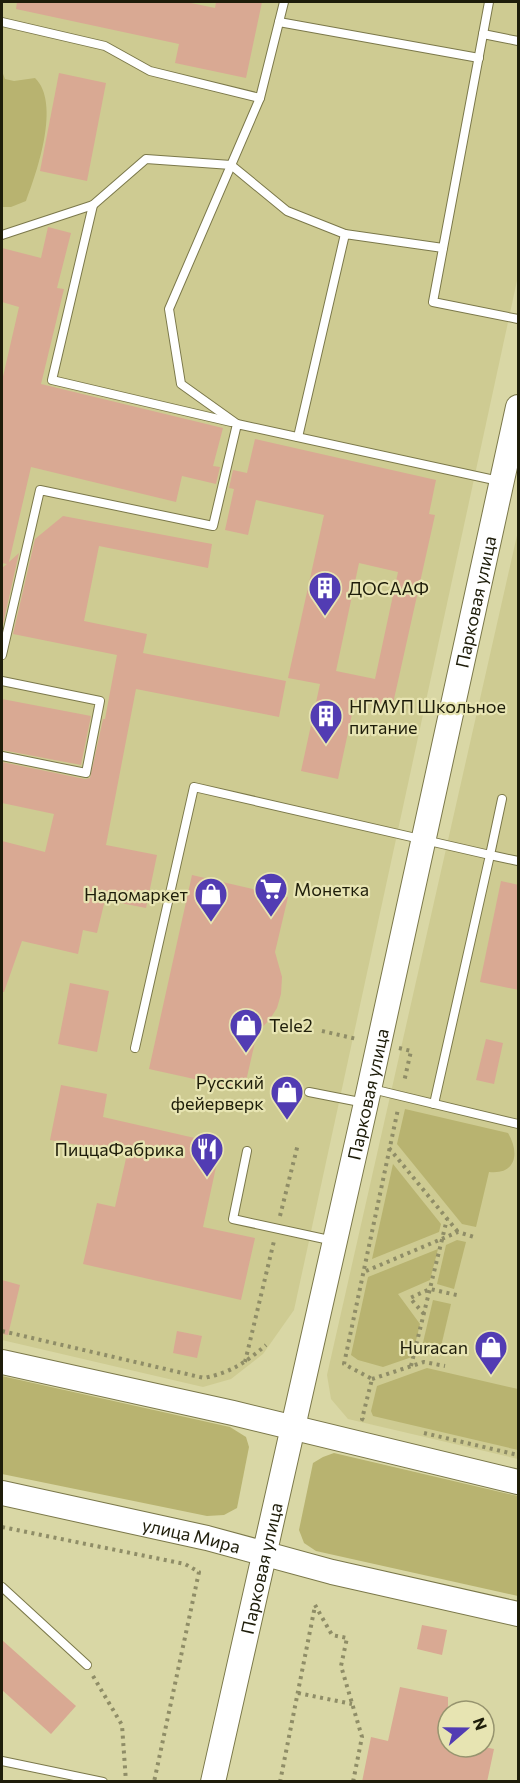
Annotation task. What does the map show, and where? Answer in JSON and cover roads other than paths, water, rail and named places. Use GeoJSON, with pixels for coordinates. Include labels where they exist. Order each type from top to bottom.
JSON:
{"type":"FeatureCollection","features":[{"type":"Feature","properties":{"kind":"main road","name":"Парковая улица"},"geometry":{"type":"LineString","coordinates":[[213,1782],[519,407]]}},
{"type":"Feature","properties":{"kind":"main road"},"geometry":{"type":"LineString","coordinates":[[2,1362],[233,1413],[519,1482]]}},
{"type":"Feature","properties":{"kind":"main road","name":"улица Мира"},"geometry":{"type":"LineString","coordinates":[[2,1493],[207,1538],[332,1572],[519,1614]]}},
{"type":"Feature","properties":{"kind":"lane"},"geometry":{"type":"LineString","coordinates":[[237,424],[181,384],[169,309],[260,98],[284,2]]}},
{"type":"Feature","properties":{"kind":"lane"},"geometry":{"type":"LineString","coordinates":[[489,2],[434,302],[519,319]]}},
{"type":"Feature","properties":{"kind":"lane"},"geometry":{"type":"LineString","coordinates":[[2,22],[105,46],[150,70],[260,98]]}},
{"type":"Feature","properties":{"kind":"lane"},"geometry":{"type":"LineString","coordinates":[[279,22],[478,58]]}},
{"type":"Feature","properties":{"kind":"lane"},"geometry":{"type":"LineString","coordinates":[[483,34],[519,41]]}},
{"type":"Feature","properties":{"kind":"lane"},"geometry":{"type":"LineString","coordinates":[[2,235],[93,206],[146,159],[231,165],[287,211],[345,234],[443,248]]}},
{"type":"Feature","properties":{"kind":"lane"},"geometry":{"type":"LineString","coordinates":[[93,206],[52,380],[237,424],[502,482]]}},
{"type":"Feature","properties":{"kind":"lane"},"geometry":{"type":"LineString","coordinates":[[298,437],[345,234]]}},
{"type":"Feature","properties":{"kind":"lane"},"geometry":{"type":"LineString","coordinates":[[2,655],[40,490],[213,526],[237,424]]}},
{"type":"Feature","properties":{"kind":"lane"},"geometry":{"type":"LineString","coordinates":[[2,681],[100,701],[86,772],[2,756]]}},
{"type":"Feature","properties":{"kind":"lane"},"geometry":{"type":"LineString","coordinates":[[135,1047],[194,787],[519,861]]}},
{"type":"Feature","properties":{"kind":"lane"},"geometry":{"type":"LineString","coordinates":[[434,1104],[502,800]]}},
{"type":"Feature","properties":{"kind":"lane"},"geometry":{"type":"LineString","coordinates":[[309,1092],[401,1096],[519,1124]]}},
{"type":"Feature","properties":{"kind":"lane"},"geometry":{"type":"LineString","coordinates":[[247,1151],[232,1219],[334,1241]]}},
{"type":"Feature","properties":{"kind":"lane"},"geometry":{"type":"LineString","coordinates":[[2,1587],[87,1665]]}},
{"type":"Feature","properties":{"kind":"lane"},"geometry":{"type":"LineString","coordinates":[[2,1761],[103,1782]]}},
{"type":"Feature","properties":{"kind":"place","name":"ДОСААФ"},"geometry":{"type":"Point","coordinates":[325,617]}},
{"type":"Feature","properties":{"kind":"place","name":"НГМУП Школьное питание"},"geometry":{"type":"Point","coordinates":[326,745]}},
{"type":"Feature","properties":{"kind":"place","name":"Монетка"},"geometry":{"type":"Point","coordinates":[271,918]}},
{"type":"Feature","properties":{"kind":"place","name":"Надомаркет"},"geometry":{"type":"Point","coordinates":[211,923]}},
{"type":"Feature","properties":{"kind":"place","name":"Tele2"},"geometry":{"type":"Point","coordinates":[246,1054]}},
{"type":"Feature","properties":{"kind":"place","name":"Русский фейерверк"},"geometry":{"type":"Point","coordinates":[287,1121]}},
{"type":"Feature","properties":{"kind":"place","name":"ПиццаФабрика"},"geometry":{"type":"Point","coordinates":[207,1178]}},
{"type":"Feature","properties":{"kind":"place","name":"Huracan"},"geometry":{"type":"Point","coordinates":[491,1376]}}]}
